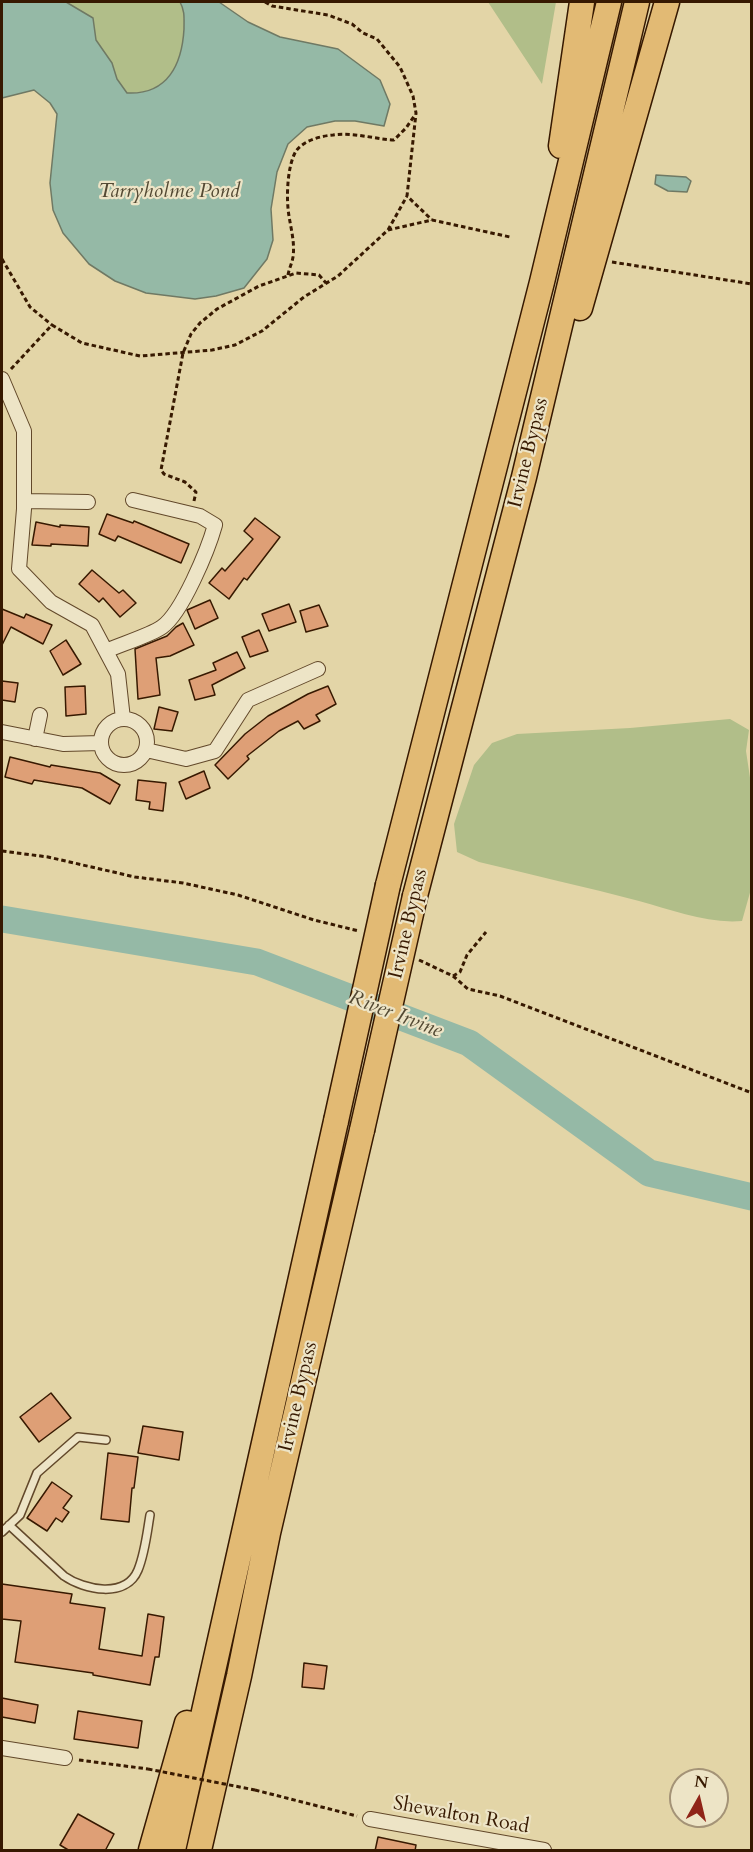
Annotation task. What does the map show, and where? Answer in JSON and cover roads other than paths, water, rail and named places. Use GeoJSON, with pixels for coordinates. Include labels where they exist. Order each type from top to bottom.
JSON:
{"type":"FeatureCollection","features":[{"type":"Feature","properties":{"kind":"highway"},"geometry":{"type":"LineString","coordinates":[[542,282],[582,2]]}},
{"type":"Feature","properties":{"kind":"highway","name":"Irvine Bypass"},"geometry":{"type":"LineString","coordinates":[[173,1851],[388,885],[542,282],[609,2]]}},
{"type":"Feature","properties":{"kind":"highway","name":"Irvine Bypass"},"geometry":{"type":"LineString","coordinates":[[199,1851],[239,1676],[268,1533],[415,896],[524,477],[637,2]]}},
{"type":"Feature","properties":{"kind":"highway"},"geometry":{"type":"LineString","coordinates":[[524,477],[573,333],[667,2]]}},
{"type":"Feature","properties":{"kind":"highway"},"geometry":{"type":"LineString","coordinates":[[151,1851],[249,1515]]}},
{"type":"Feature","properties":{"kind":"highway"},"geometry":{"type":"LineString","coordinates":[[211,1851],[239,1676]]}},
{"type":"Feature","properties":{"kind":"street"},"geometry":{"type":"LineString","coordinates":[[2,379],[24,431],[24,501],[19,569],[51,602],[92,625],[118,674],[123,719]]}},
{"type":"Feature","properties":{"kind":"street"},"geometry":{"type":"LineString","coordinates":[[106,651],[162,627],[178,607],[207,551],[215,525],[200,516],[133,500]]}},
{"type":"Feature","properties":{"kind":"street"},"geometry":{"type":"LineString","coordinates":[[24,501],[88,502]]}},
{"type":"Feature","properties":{"kind":"street"},"geometry":{"type":"LineString","coordinates":[[146,750],[186,759],[215,751],[248,700],[318,669]]}},
{"type":"Feature","properties":{"kind":"street"},"geometry":{"type":"LineString","coordinates":[[35,739],[40,715]]}},
{"type":"Feature","properties":{"kind":"street"},"geometry":{"type":"LineString","coordinates":[[123,719],[140,725],[145,731],[147,742],[146,750],[135,762],[123,765],[108,758],[101,743],[106,728],[112,722],[123,719]]}},
{"type":"Feature","properties":{"kind":"street"},"geometry":{"type":"LineString","coordinates":[[2,732],[63,744],[101,743]]}},
{"type":"Feature","properties":{"kind":"street"},"geometry":{"type":"LineString","coordinates":[[2,1748],[65,1758]]}},
{"type":"Feature","properties":{"kind":"street","name":"Shewalton Road"},"geometry":{"type":"LineString","coordinates":[[370,1819],[544,1851]]}},
{"type":"Feature","properties":{"kind":"lane"},"geometry":{"type":"LineString","coordinates":[[2,1532],[20,1515],[37,1473],[78,1437],[106,1440]]}},
{"type":"Feature","properties":{"kind":"lane"},"geometry":{"type":"LineString","coordinates":[[9,1525],[73,1583],[91,1588],[112,1589],[128,1582],[138,1572],[150,1515]]}},
{"type":"Feature","properties":{"kind":"water","name":"Tarryholme Pond"},"geometry":{"type":"Polygon","coordinates":[[[2,2],[66,2],[93,18],[96,40],[112,63],[117,79],[127,93],[153,89],[163,83],[176,65],[183,42],[184,29],[180,2],[219,2],[248,22],[280,37],[338,49],[380,80],[390,104],[384,126],[355,121],[335,121],[307,127],[288,144],[277,172],[271,209],[273,240],[267,259],[244,288],[195,299],[146,293],[115,281],[89,264],[63,233],[53,210],[50,183],[57,114],[50,103],[34,90],[2,98],[2,2]]]}},
{"type":"Feature","properties":{"kind":"water"},"geometry":{"type":"Polygon","coordinates":[[[656,175],[686,177],[691,181],[687,192],[668,191],[655,184],[656,175]]]}},
{"type":"Feature","properties":{"kind":"waterway","name":"River Irvine"},"geometry":{"type":"LineString","coordinates":[[2,919],[257,962],[469,1043],[649,1173],[752,1197]]}}]}
